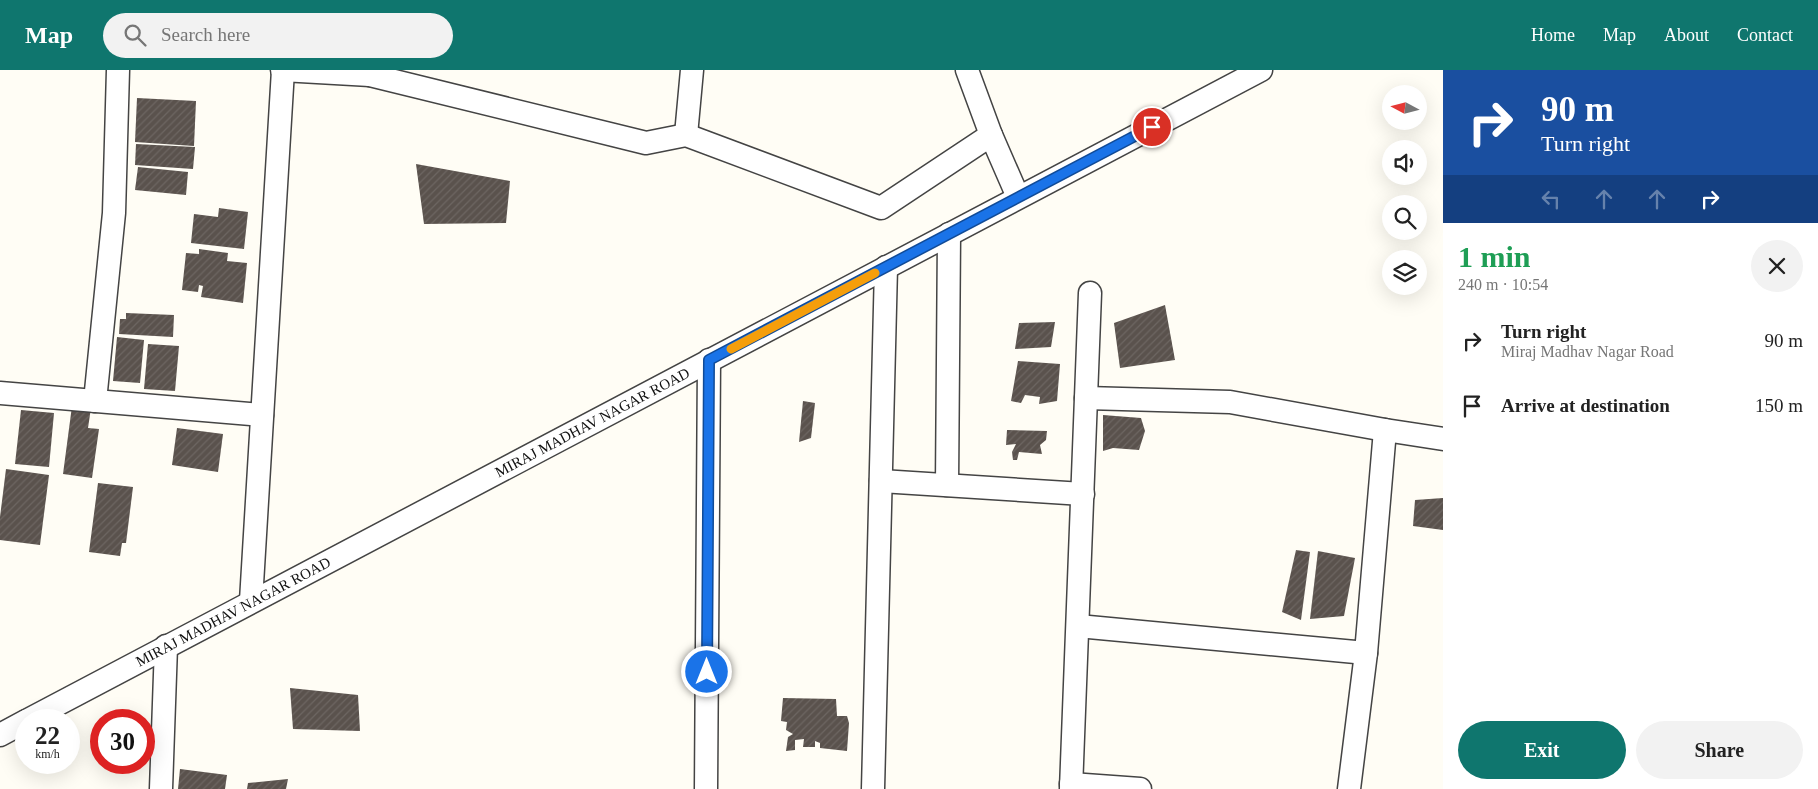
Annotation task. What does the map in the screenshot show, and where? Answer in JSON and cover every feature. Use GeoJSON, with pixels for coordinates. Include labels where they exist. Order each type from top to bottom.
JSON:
{"type":"FeatureCollection","features":[{"type":"Feature","properties":{"kind":"street"},"geometry":{"type":"LineString","coordinates":[[95,401],[114,213],[118,70]]}},
{"type":"Feature","properties":{"kind":"street"},"geometry":{"type":"LineString","coordinates":[[251,601],[283,70],[371,72],[646,143],[686,135],[881,208],[991,135]]}},
{"type":"Feature","properties":{"kind":"street"},"geometry":{"type":"LineString","coordinates":[[686,135],[692,70]]}},
{"type":"Feature","properties":{"kind":"street"},"geometry":{"type":"LineString","coordinates":[[967,70],[991,135],[1018,198]]}},
{"type":"Feature","properties":{"kind":"street","name":"MIRAJ MADHAV NAGAR ROAD"},"geometry":{"type":"LineString","coordinates":[[49,709],[1261,70]]}},
{"type":"Feature","properties":{"kind":"street"},"geometry":{"type":"LineString","coordinates":[[947,486],[950,234]]}},
{"type":"Feature","properties":{"kind":"street"},"geometry":{"type":"LineString","coordinates":[[873,789],[886,267]]}},
{"type":"Feature","properties":{"kind":"street"},"geometry":{"type":"LineString","coordinates":[[1090,293],[1071,787],[1140,789]]}},
{"type":"Feature","properties":{"kind":"street"},"geometry":{"type":"LineString","coordinates":[[706,789],[709,360]]}},
{"type":"Feature","properties":{"kind":"street"},"geometry":{"type":"LineString","coordinates":[[0,392],[262,415]]}},
{"type":"Feature","properties":{"kind":"street"},"geometry":{"type":"LineString","coordinates":[[1086,398],[1230,402],[1443,439]]}},
{"type":"Feature","properties":{"kind":"street"},"geometry":{"type":"LineString","coordinates":[[1349,789],[1366,654],[1385,430]]}},
{"type":"Feature","properties":{"kind":"street"},"geometry":{"type":"LineString","coordinates":[[881,481],[1083,494]]}},
{"type":"Feature","properties":{"kind":"street"},"geometry":{"type":"LineString","coordinates":[[1078,626],[1366,654]]}},
{"type":"Feature","properties":{"kind":"street"},"geometry":{"type":"LineString","coordinates":[[161,789],[166,646]]}},
{"type":"Feature","properties":{"kind":"street","name":"MIRAJ MADHAV NAGAR ROAD"},"geometry":{"type":"LineString","coordinates":[[0,735],[15,727]]}},
{"type":"Feature","properties":{"kind":"building"},"geometry":{"type":"Polygon","coordinates":[[[137,98],[196,101],[194,146],[135,142],[137,98]]]}},
{"type":"Feature","properties":{"kind":"building"},"geometry":{"type":"Polygon","coordinates":[[[136,144],[195,147],[193,169],[135,165],[136,144]]]}},
{"type":"Feature","properties":{"kind":"building"},"geometry":{"type":"Polygon","coordinates":[[[416,164],[510,181],[506,223],[424,224],[416,164]]]}},
{"type":"Feature","properties":{"kind":"building"},"geometry":{"type":"Polygon","coordinates":[[[138,167],[188,172],[186,195],[135,190],[138,167]]]}},
{"type":"Feature","properties":{"kind":"building"},"geometry":{"type":"Polygon","coordinates":[[[219,208],[248,212],[244,249],[191,243],[194,214],[218,217],[219,208]]]}},
{"type":"Feature","properties":{"kind":"building"},"geometry":{"type":"Polygon","coordinates":[[[199,249],[228,253],[227,261],[247,263],[243,303],[201,297],[203,286],[199,285],[198,292],[182,290],[186,253],[199,254],[199,249]]]}},
{"type":"Feature","properties":{"kind":"building"},"geometry":{"type":"Polygon","coordinates":[[[1165,305],[1175,360],[1120,368],[1114,323],[1165,305]]]}},
{"type":"Feature","properties":{"kind":"building"},"geometry":{"type":"Polygon","coordinates":[[[126,313],[174,315],[173,337],[119,334],[120,319],[126,319],[126,313]]]}},
{"type":"Feature","properties":{"kind":"building"},"geometry":{"type":"Polygon","coordinates":[[[1055,322],[1051,347],[1015,349],[1019,323],[1055,322]]]}},
{"type":"Feature","properties":{"kind":"building"},"geometry":{"type":"Polygon","coordinates":[[[117,337],[144,340],[140,383],[113,381],[117,337]]]}},
{"type":"Feature","properties":{"kind":"building"},"geometry":{"type":"Polygon","coordinates":[[[148,344],[179,346],[175,391],[144,389],[148,344]]]}},
{"type":"Feature","properties":{"kind":"building"},"geometry":{"type":"Polygon","coordinates":[[[1018,361],[1060,364],[1057,401],[1039,404],[1040,397],[1025,395],[1021,403],[1011,401],[1018,361]]]}},
{"type":"Feature","properties":{"kind":"building"},"geometry":{"type":"Polygon","coordinates":[[[803,401],[815,403],[811,438],[799,442],[803,401]]]}},
{"type":"Feature","properties":{"kind":"building"},"geometry":{"type":"Polygon","coordinates":[[[72,406],[91,408],[88,428],[99,429],[92,478],[63,474],[72,406]]]}},
{"type":"Feature","properties":{"kind":"building"},"geometry":{"type":"Polygon","coordinates":[[[21,410],[54,413],[49,467],[15,464],[21,410]]]}},
{"type":"Feature","properties":{"kind":"building"},"geometry":{"type":"Polygon","coordinates":[[[1103,415],[1141,418],[1145,431],[1139,450],[1113,448],[1103,451],[1103,415]]]}},
{"type":"Feature","properties":{"kind":"building"},"geometry":{"type":"Polygon","coordinates":[[[177,428],[223,434],[218,472],[172,465],[177,428]]]}},
{"type":"Feature","properties":{"kind":"building"},"geometry":{"type":"Polygon","coordinates":[[[1007,430],[1047,431],[1046,440],[1040,445],[1042,454],[1019,452],[1017,460],[1013,460],[1012,452],[1016,444],[1006,445],[1007,430]]]}},
{"type":"Feature","properties":{"kind":"building"},"geometry":{"type":"Polygon","coordinates":[[[6,469],[49,475],[40,545],[0,540],[0,517],[6,469]]]}},
{"type":"Feature","properties":{"kind":"building"},"geometry":{"type":"Polygon","coordinates":[[[98,483],[133,487],[126,543],[122,543],[120,556],[89,552],[98,483]]]}},
{"type":"Feature","properties":{"kind":"building"},"geometry":{"type":"Polygon","coordinates":[[[1443,498],[1443,530],[1413,526],[1415,500],[1443,498]]]}},
{"type":"Feature","properties":{"kind":"building"},"geometry":{"type":"Polygon","coordinates":[[[1296,550],[1310,552],[1301,620],[1282,612],[1296,550]]]}},
{"type":"Feature","properties":{"kind":"building"},"geometry":{"type":"Polygon","coordinates":[[[1318,551],[1355,558],[1344,616],[1310,619],[1318,551]]]}},
{"type":"Feature","properties":{"kind":"building"},"geometry":{"type":"Polygon","coordinates":[[[290,688],[358,695],[360,731],[293,729],[290,688]]]}},
{"type":"Feature","properties":{"kind":"building"},"geometry":{"type":"Polygon","coordinates":[[[783,698],[836,699],[837,716],[847,716],[849,723],[847,751],[820,748],[820,743],[815,741],[815,747],[803,747],[804,739],[795,740],[795,750],[786,751],[788,737],[793,734],[786,730],[787,722],[781,721],[783,698]]]}},
{"type":"Feature","properties":{"kind":"building"},"geometry":{"type":"Polygon","coordinates":[[[180,769],[227,775],[225,789],[178,789],[180,769]]]}},
{"type":"Feature","properties":{"kind":"building"},"geometry":{"type":"Polygon","coordinates":[[[288,779],[286,789],[247,789],[248,783],[288,779]]]}},
{"type":"Feature","properties":{"kind":"slow traffic"},"geometry":{"type":"LineString","coordinates":[[731,349],[875,273]]}},
{"type":"Feature","properties":{"kind":"route"},"geometry":{"type":"LineString","coordinates":[[707,672],[709,360],[1152,127]]}}]}
